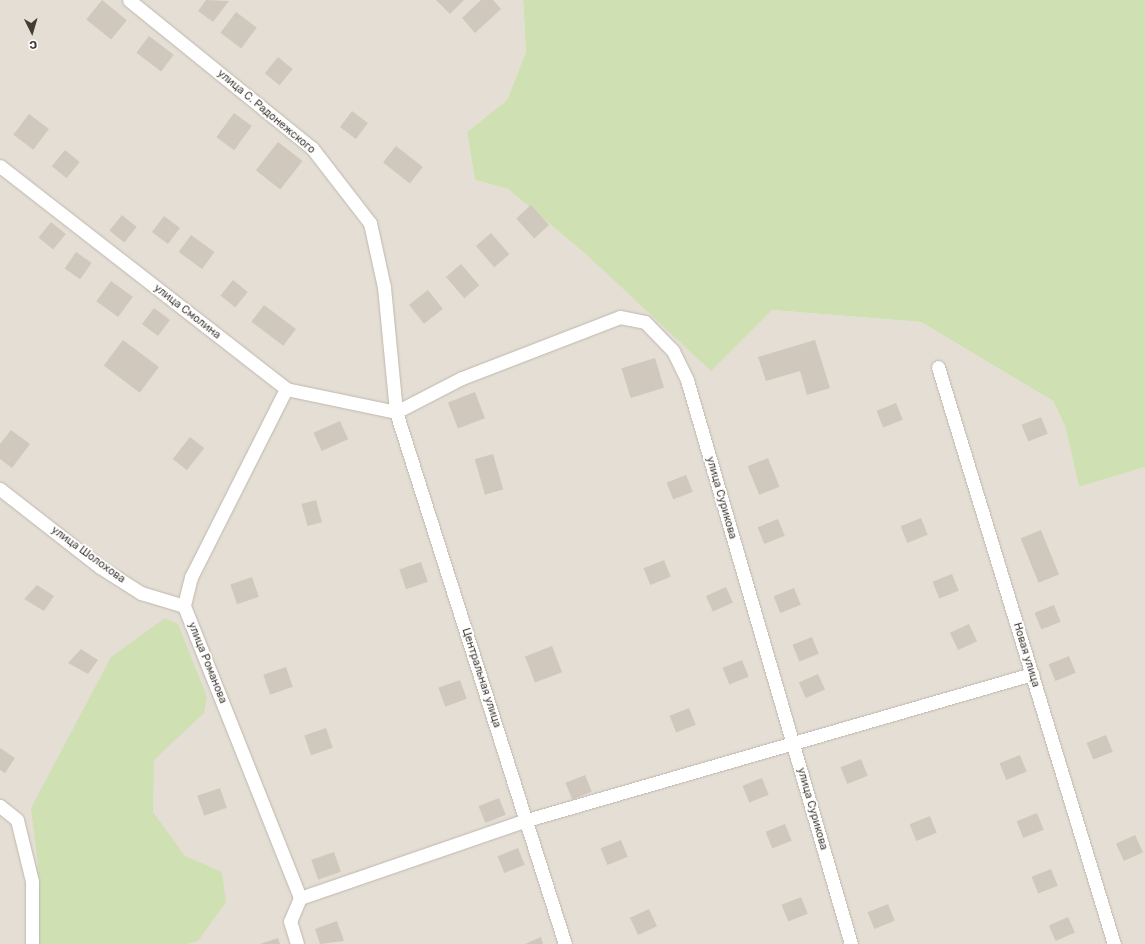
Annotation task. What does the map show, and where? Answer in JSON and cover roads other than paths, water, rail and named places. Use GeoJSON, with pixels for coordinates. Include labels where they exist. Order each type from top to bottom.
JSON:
{"type":"FeatureCollection","features":[{"type":"Feature","properties":{"kind":"street","name":"улица С. Радонежского"},"geometry":{"type":"LineString","coordinates":[[129,0],[312,148],[370,223],[384,287],[396,412]]}},
{"type":"Feature","properties":{"kind":"street","name":"улица Смолина"},"geometry":{"type":"LineString","coordinates":[[0,166],[286,389],[396,412]]}},
{"type":"Feature","properties":{"kind":"street","name":"улица Сурикова"},"geometry":{"type":"LineString","coordinates":[[396,412],[462,378],[620,317],[646,322],[673,352],[686,380],[851,944]]}},
{"type":"Feature","properties":{"kind":"street","name":"Новая улица"},"geometry":{"type":"LineString","coordinates":[[938,367],[1114,944]]}},
{"type":"Feature","properties":{"kind":"street"},"geometry":{"type":"LineString","coordinates":[[184,606],[191,577],[286,389]]}},
{"type":"Feature","properties":{"kind":"street","name":"Центральная улица"},"geometry":{"type":"LineString","coordinates":[[396,412],[527,820],[565,944]]}},
{"type":"Feature","properties":{"kind":"street","name":"улица Шолохова"},"geometry":{"type":"LineString","coordinates":[[0,489],[100,567],[141,592],[184,606]]}},
{"type":"Feature","properties":{"kind":"street","name":"улица Романова"},"geometry":{"type":"LineString","coordinates":[[184,606],[300,898]]}},
{"type":"Feature","properties":{"kind":"street"},"geometry":{"type":"LineString","coordinates":[[297,944],[290,921],[300,898],[527,820],[1032,674]]}},
{"type":"Feature","properties":{"kind":"street"},"geometry":{"type":"LineString","coordinates":[[0,806],[17,820],[32,880],[32,944]]}}]}
